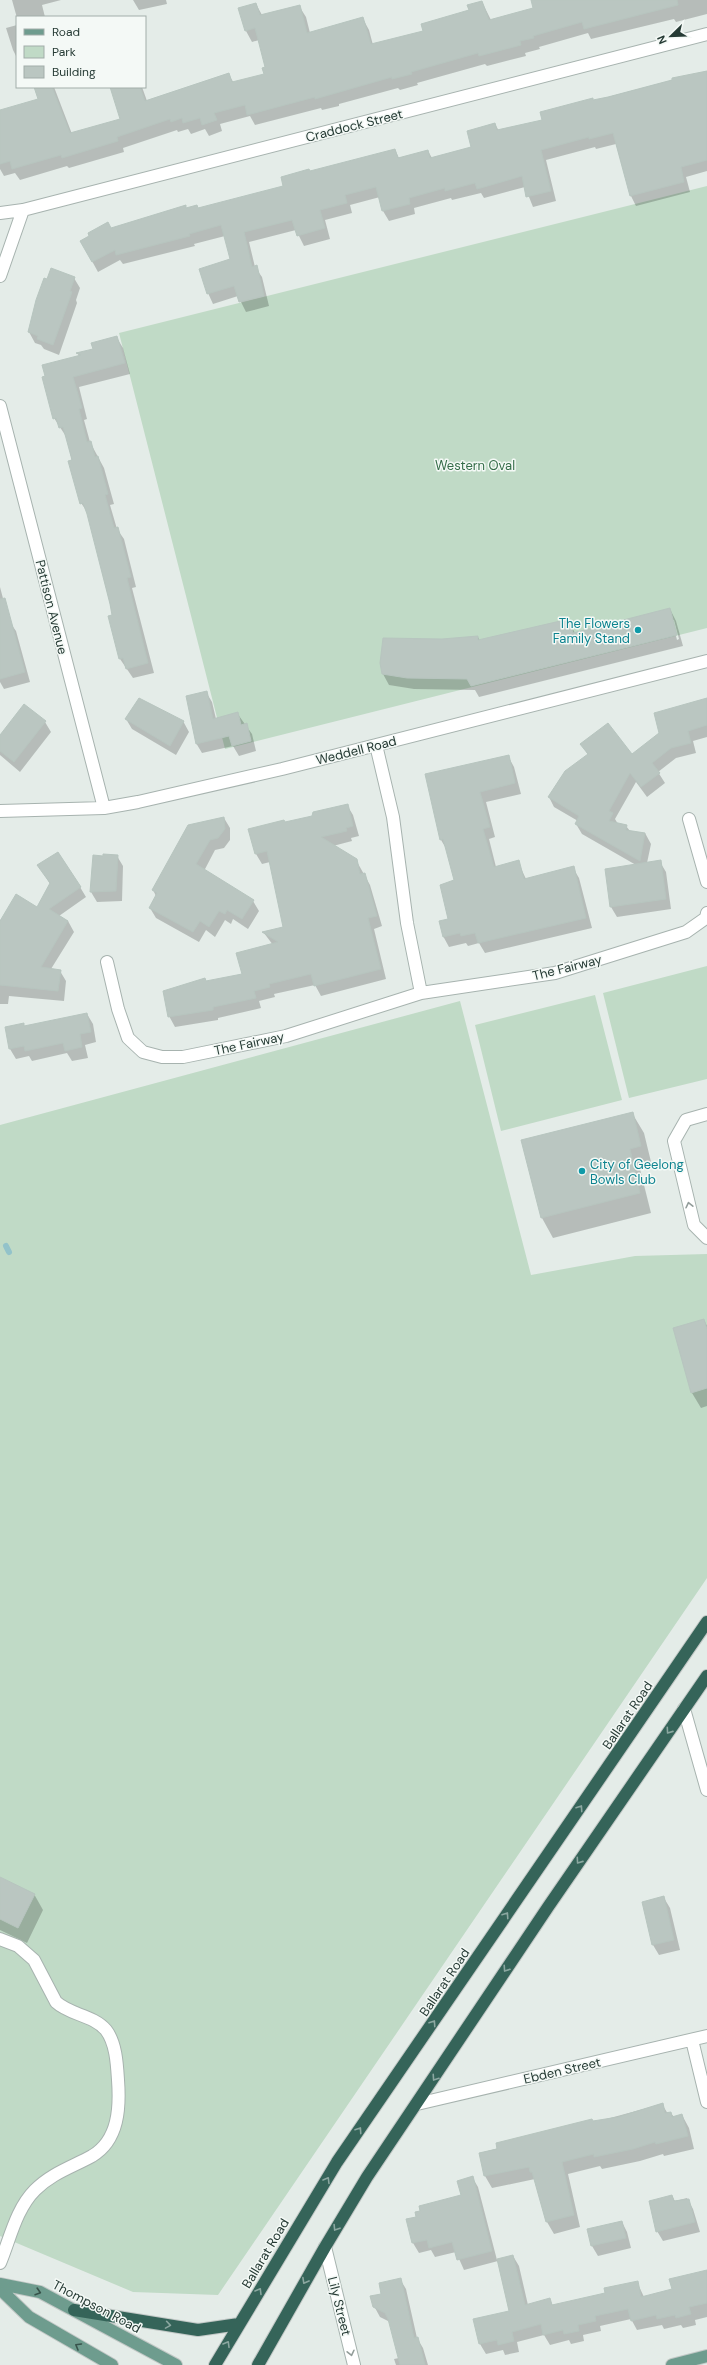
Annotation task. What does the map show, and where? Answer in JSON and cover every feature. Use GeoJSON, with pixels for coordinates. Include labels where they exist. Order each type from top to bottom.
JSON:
{"type":"FeatureCollection","features":[{"type":"Feature","properties":{"kind":"highway","name":"Ballarat Road"},"geometry":{"type":"LineString","coordinates":[[215,2365],[337,2162],[707,1622]]}},
{"type":"Feature","properties":{"kind":"highway"},"geometry":{"type":"LineString","coordinates":[[258,2365],[324,2247],[368,2176],[548,1907],[707,1676]]}},
{"type":"Feature","properties":{"kind":"highway"},"geometry":{"type":"LineString","coordinates":[[74,2310],[198,2330],[239,2324]]}},
{"type":"Feature","properties":{"kind":"main road","name":"Thompson Road"},"geometry":{"type":"LineString","coordinates":[[0,2284],[40,2292],[176,2365]]}},
{"type":"Feature","properties":{"kind":"main road"},"geometry":{"type":"LineString","coordinates":[[0,2289],[29,2317],[112,2365]]}},
{"type":"Feature","properties":{"kind":"main road"},"geometry":{"type":"LineString","coordinates":[[672,2365],[707,2356]]}},
{"type":"Feature","properties":{"kind":"street","name":"Craddock Street"},"geometry":{"type":"LineString","coordinates":[[0,213],[23,210],[707,34]]}},
{"type":"Feature","properties":{"kind":"street"},"geometry":{"type":"LineString","coordinates":[[0,276],[23,210]]}},
{"type":"Feature","properties":{"kind":"street","name":"Pattison Avenue"},"geometry":{"type":"LineString","coordinates":[[0,406],[104,808]]}},
{"type":"Feature","properties":{"kind":"street","name":"Weddell Road"},"geometry":{"type":"LineString","coordinates":[[0,811],[104,808],[226,783],[707,661]]}},
{"type":"Feature","properties":{"kind":"street"},"geometry":{"type":"LineString","coordinates":[[376,745],[393,817],[407,923],[421,993]]}},
{"type":"Feature","properties":{"kind":"street"},"geometry":{"type":"LineString","coordinates":[[689,819],[707,882]]}},
{"type":"Feature","properties":{"kind":"street","name":"The Fairway"},"geometry":{"type":"LineString","coordinates":[[107,962],[118,1009],[128,1038],[143,1052],[162,1057],[183,1057],[286,1036],[421,993],[554,972],[686,932],[706,916]]}},
{"type":"Feature","properties":{"kind":"street"},"geometry":{"type":"LineString","coordinates":[[707,1114],[686,1120],[674,1141],[694,1225],[707,1238]]}},
{"type":"Feature","properties":{"kind":"street"},"geometry":{"type":"LineString","coordinates":[[684,1709],[707,1790]]}},
{"type":"Feature","properties":{"kind":"street"},"geometry":{"type":"LineString","coordinates":[[0,1938],[18,1946],[34,1960],[56,2002],[61,2006],[96,2022],[106,2030],[114,2050],[120,2105],[114,2127],[106,2144],[93,2155],[48,2178],[34,2191],[21,2208],[0,2263]]}},
{"type":"Feature","properties":{"kind":"street","name":"Ebden Street"},"geometry":{"type":"LineString","coordinates":[[417,2104],[707,2036]]}},
{"type":"Feature","properties":{"kind":"street"},"geometry":{"type":"LineString","coordinates":[[692,2040],[707,2102]]}},
{"type":"Feature","properties":{"kind":"street","name":"Lily Street"},"geometry":{"type":"LineString","coordinates":[[324,2247],[354,2365]]}},
{"type":"Feature","properties":{"kind":"green space","name":"Western Oval"},"geometry":{"type":"Polygon","coordinates":[[[707,186],[707,628],[225,749],[119,333],[707,186]]]}},
{"type":"Feature","properties":{"kind":"green space"},"geometry":{"type":"Polygon","coordinates":[[[707,966],[707,1079],[629,1098],[603,993],[707,966]]]}},
{"type":"Feature","properties":{"kind":"green space"},"geometry":{"type":"Polygon","coordinates":[[[595,995],[622,1100],[501,1131],[475,1025],[595,995]]]}},
{"type":"Feature","properties":{"kind":"green space"},"geometry":{"type":"Polygon","coordinates":[[[460,1001],[531,1275],[635,1256],[707,1254],[707,1578],[218,2295],[133,2292],[0,2236],[0,1125],[460,1001]]]}},
{"type":"Feature","properties":{"kind":"building"},"geometry":{"type":"Polygon","coordinates":[[[531,0],[677,0],[678,5],[584,29],[582,22],[533,36],[534,38],[520,41],[521,45],[479,56],[478,53],[411,72],[412,74],[392,79],[392,77],[315,99],[315,97],[247,115],[245,105],[214,113],[217,120],[202,125],[200,118],[183,123],[182,118],[171,122],[170,119],[117,137],[118,141],[62,158],[61,155],[12,169],[10,161],[0,164],[0,110],[38,99],[34,88],[52,88],[70,133],[120,119],[110,88],[140,88],[145,101],[229,73],[232,82],[264,74],[262,68],[265,67],[255,28],[245,31],[238,8],[256,3],[260,15],[300,5],[307,33],[363,17],[371,44],[423,31],[421,24],[469,10],[467,5],[482,1],[489,20],[533,8],[531,0]]]}},
{"type":"Feature","properties":{"kind":"building"},"geometry":{"type":"Polygon","coordinates":[[[707,71],[707,160],[681,167],[684,182],[630,196],[613,133],[589,139],[589,137],[541,150],[551,191],[526,197],[522,176],[477,189],[475,183],[445,191],[445,188],[409,198],[410,204],[382,211],[376,187],[345,195],[347,203],[320,210],[325,228],[297,236],[292,220],[244,232],[252,267],[257,265],[264,296],[239,302],[234,286],[207,294],[199,269],[230,259],[221,225],[189,234],[190,236],[116,255],[115,250],[92,262],[80,241],[89,236],[88,233],[108,222],[111,228],[186,205],[186,208],[197,205],[198,208],[283,186],[281,177],[309,169],[310,171],[395,149],[398,158],[428,150],[430,158],[471,147],[467,131],[495,123],[497,130],[542,120],[540,112],[593,98],[593,100],[608,97],[672,80],[672,78],[707,71]]]}},
{"type":"Feature","properties":{"kind":"building"},"geometry":{"type":"Polygon","coordinates":[[[51,268],[75,277],[70,291],[72,292],[53,345],[37,339],[38,336],[28,332],[36,300],[44,278],[47,279],[51,268]]]}},
{"type":"Feature","properties":{"kind":"building"},"geometry":{"type":"Polygon","coordinates":[[[117,336],[125,363],[73,377],[82,408],[79,409],[87,442],[91,441],[95,457],[98,456],[108,494],[105,495],[114,528],[118,527],[131,577],[127,578],[148,663],[126,669],[123,658],[119,659],[108,616],[112,615],[110,604],[87,514],[83,503],[80,504],[68,461],[72,460],[63,427],[59,428],[56,418],[53,419],[42,377],[45,376],[42,365],[81,355],[76,353],[93,349],[91,343],[117,336]]]}},
{"type":"Feature","properties":{"kind":"building"},"geometry":{"type":"Polygon","coordinates":[[[5,598],[25,672],[0,679],[0,599],[5,598]]]}},
{"type":"Feature","properties":{"kind":"building"},"geometry":{"type":"Polygon","coordinates":[[[670,608],[677,635],[471,686],[467,679],[407,678],[382,674],[380,663],[383,638],[442,639],[478,636],[478,640],[569,619],[573,633],[670,608]]]}},
{"type":"Feature","properties":{"kind":"building"},"geometry":{"type":"Polygon","coordinates":[[[207,691],[213,719],[238,712],[241,725],[247,723],[251,741],[232,746],[229,736],[196,744],[186,696],[207,691]]]}},
{"type":"Feature","properties":{"kind":"building"},"geometry":{"type":"Polygon","coordinates":[[[139,698],[184,721],[170,746],[125,719],[139,698]]]}},
{"type":"Feature","properties":{"kind":"building"},"geometry":{"type":"Polygon","coordinates":[[[707,698],[707,725],[688,731],[691,743],[671,748],[652,763],[660,773],[641,787],[630,773],[609,811],[613,813],[609,821],[627,825],[626,830],[645,833],[640,861],[575,824],[579,816],[548,797],[565,771],[588,754],[580,744],[608,723],[632,754],[659,733],[654,713],[707,698]]]}},
{"type":"Feature","properties":{"kind":"building"},"geometry":{"type":"Polygon","coordinates":[[[24,704],[46,721],[14,762],[0,751],[0,735],[24,704]]]}},
{"type":"Feature","properties":{"kind":"building"},"geometry":{"type":"Polygon","coordinates":[[[509,755],[515,783],[480,792],[490,827],[483,829],[494,867],[519,860],[524,879],[574,866],[586,918],[478,943],[475,933],[461,936],[460,933],[443,937],[439,921],[448,919],[440,885],[454,880],[443,839],[440,840],[425,774],[509,755]]]}},
{"type":"Feature","properties":{"kind":"building"},"geometry":{"type":"Polygon","coordinates":[[[348,804],[353,826],[346,828],[347,831],[321,837],[357,859],[360,874],[365,873],[377,916],[368,918],[381,969],[314,986],[311,974],[269,984],[270,987],[254,991],[256,998],[213,1007],[213,1010],[168,1017],[163,991],[205,978],[206,981],[242,974],[236,953],[278,942],[262,932],[283,927],[267,851],[255,854],[248,829],[284,820],[285,822],[312,816],[313,812],[348,804]]]}},
{"type":"Feature","properties":{"kind":"building"},"geometry":{"type":"Polygon","coordinates":[[[224,817],[225,829],[218,838],[210,840],[196,864],[254,900],[242,919],[227,910],[225,914],[219,911],[209,927],[200,921],[193,932],[149,908],[157,893],[152,890],[188,825],[224,817]]]}},
{"type":"Feature","properties":{"kind":"building"},"geometry":{"type":"Polygon","coordinates":[[[58,852],[81,887],[49,909],[68,921],[41,967],[61,970],[58,991],[0,985],[0,921],[16,894],[37,907],[50,883],[37,865],[58,852]]]}},
{"type":"Feature","properties":{"kind":"building"},"geometry":{"type":"Polygon","coordinates":[[[103,854],[118,855],[116,891],[90,892],[93,855],[103,856],[103,854]]]}},
{"type":"Feature","properties":{"kind":"building"},"geometry":{"type":"Polygon","coordinates":[[[661,860],[666,899],[610,907],[605,869],[661,860]]]}},
{"type":"Feature","properties":{"kind":"building"},"geometry":{"type":"Polygon","coordinates":[[[87,1013],[91,1032],[80,1034],[82,1047],[65,1051],[63,1043],[25,1051],[24,1046],[9,1049],[5,1027],[24,1023],[24,1026],[87,1013]]]}},
{"type":"Feature","properties":{"kind":"building","name":"City of Geelong Bowls Club"},"geometry":{"type":"Polygon","coordinates":[[[633,1112],[641,1146],[630,1149],[640,1193],[541,1218],[521,1140],[633,1112]]]}},
{"type":"Feature","properties":{"kind":"building"},"geometry":{"type":"Polygon","coordinates":[[[704,1319],[707,1329],[707,1388],[691,1393],[673,1328],[704,1319]]]}},
{"type":"Feature","properties":{"kind":"building"},"geometry":{"type":"Polygon","coordinates":[[[0,1877],[35,1894],[18,1928],[0,1919],[0,1877]]]}},
{"type":"Feature","properties":{"kind":"building"},"geometry":{"type":"Polygon","coordinates":[[[664,1896],[674,1940],[652,1945],[642,1902],[664,1896]]]}},
{"type":"Feature","properties":{"kind":"building"},"geometry":{"type":"Polygon","coordinates":[[[663,2103],[665,2113],[671,2112],[672,2117],[682,2114],[688,2136],[656,2144],[655,2142],[633,2149],[594,2157],[594,2154],[562,2162],[574,2215],[546,2222],[532,2172],[530,2172],[529,2167],[484,2176],[479,2153],[497,2149],[496,2143],[592,2119],[593,2121],[618,2117],[663,2103]]]}},
{"type":"Feature","properties":{"kind":"building"},"geometry":{"type":"Polygon","coordinates":[[[473,2176],[492,2251],[457,2260],[452,2242],[429,2248],[427,2240],[412,2243],[406,2219],[416,2217],[415,2212],[420,2211],[419,2206],[461,2195],[457,2181],[473,2176]]]}},
{"type":"Feature","properties":{"kind":"building"},"geometry":{"type":"Polygon","coordinates":[[[672,2195],[674,2201],[689,2199],[695,2222],[656,2232],[649,2201],[672,2195]]]}},
{"type":"Feature","properties":{"kind":"building"},"geometry":{"type":"Polygon","coordinates":[[[622,2221],[626,2238],[591,2246],[587,2229],[622,2221]]]}},
{"type":"Feature","properties":{"kind":"building"},"geometry":{"type":"Polygon","coordinates":[[[513,2255],[525,2305],[550,2298],[552,2305],[605,2293],[604,2288],[638,2281],[641,2297],[672,2289],[669,2279],[707,2270],[707,2303],[689,2307],[691,2314],[676,2318],[675,2315],[657,2319],[656,2315],[631,2321],[628,2309],[595,2316],[596,2321],[578,2325],[579,2331],[564,2334],[563,2330],[543,2335],[541,2324],[512,2332],[514,2341],[498,2345],[497,2340],[479,2344],[473,2319],[509,2311],[497,2259],[513,2255]]]}},
{"type":"Feature","properties":{"kind":"building"},"geometry":{"type":"Polygon","coordinates":[[[401,2278],[414,2338],[418,2337],[425,2365],[400,2365],[388,2319],[385,2313],[373,2307],[370,2296],[381,2294],[379,2283],[401,2278]]]}},
{"type":"Feature","properties":{"kind":"waterway"},"geometry":{"type":"LineString","coordinates":[[6,1246],[9,1252]]}},
{"type":"Feature","properties":{"kind":"place","name":"The Flowers Family Stand"},"geometry":{"type":"Point","coordinates":[638,630]}},
{"type":"Feature","properties":{"kind":"place","name":"City of Geelong Bowls Club"},"geometry":{"type":"Point","coordinates":[582,1171]}}]}
